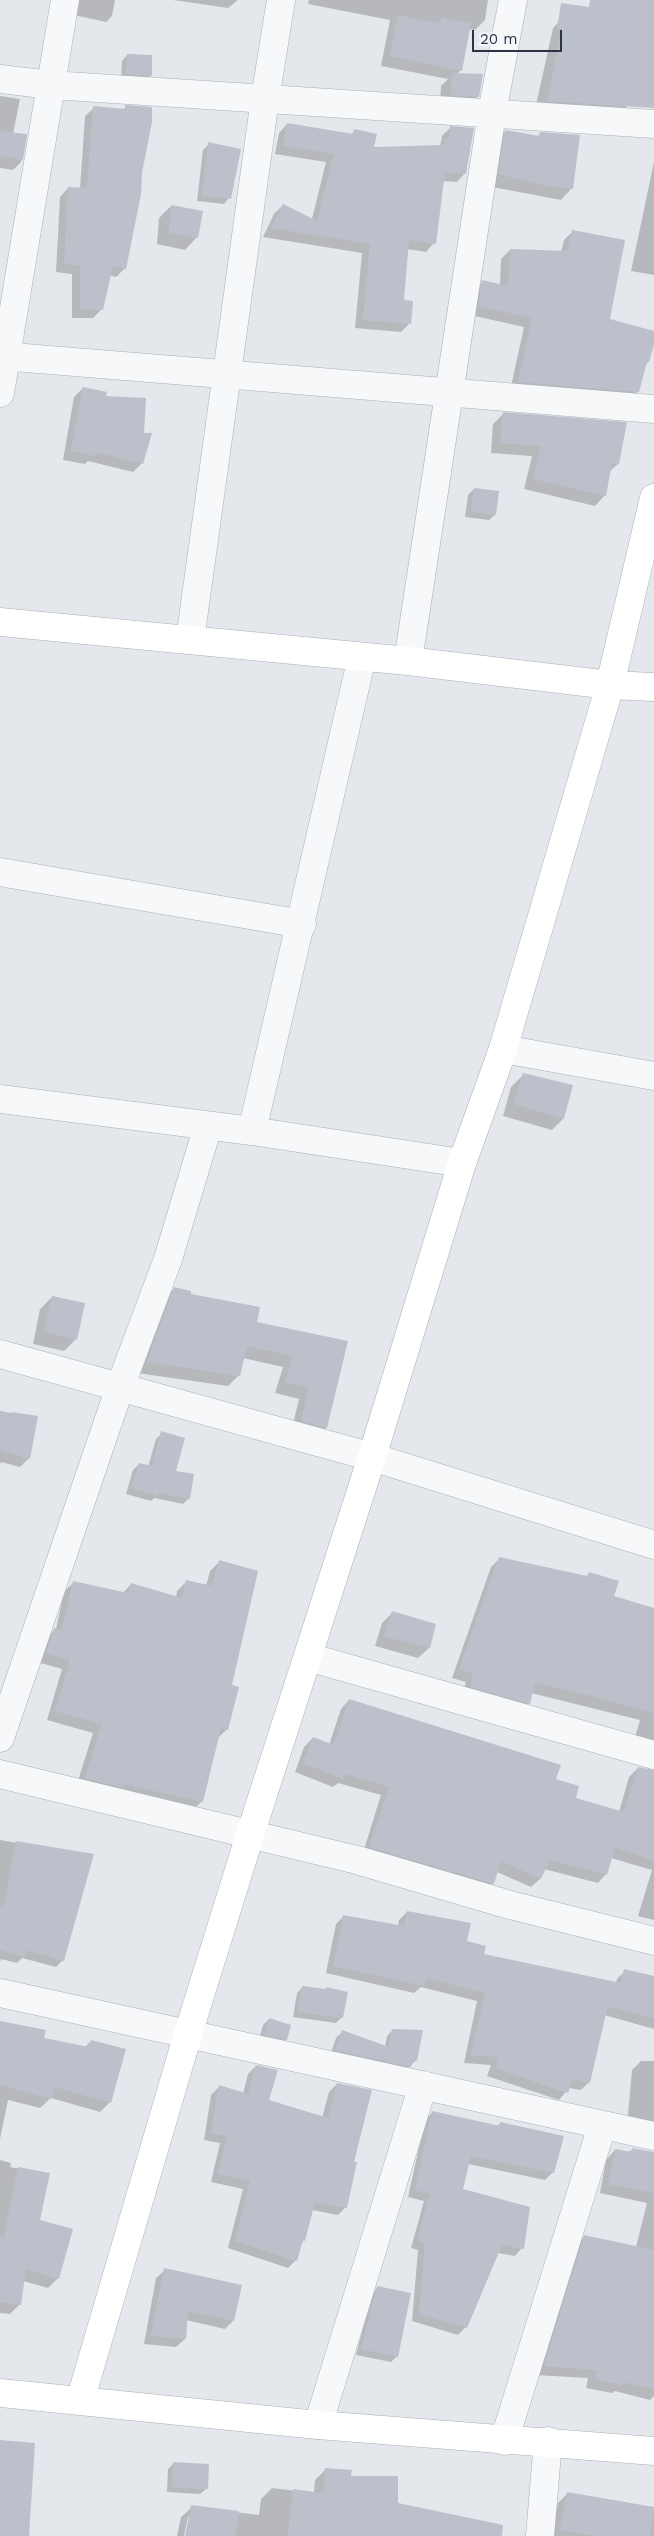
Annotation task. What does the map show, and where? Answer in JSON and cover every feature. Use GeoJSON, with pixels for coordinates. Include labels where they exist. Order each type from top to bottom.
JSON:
{"type":"FeatureCollection","features":[{"type":"Feature","properties":{"kind":"street"},"geometry":{"type":"LineString","coordinates":[[0,393],[4,357],[65,0]]}},
{"type":"Feature","properties":{"kind":"street"},"geometry":{"type":"LineString","coordinates":[[190,640],[265,99],[281,0]]}},
{"type":"Feature","properties":{"kind":"street"},"geometry":{"type":"LineString","coordinates":[[408,661],[492,113],[513,0]]}},
{"type":"Feature","properties":{"kind":"street"},"geometry":{"type":"LineString","coordinates":[[0,79],[51,85],[654,124]]}},
{"type":"Feature","properties":{"kind":"street"},"geometry":{"type":"LineString","coordinates":[[4,357],[654,409]]}},
{"type":"Feature","properties":{"kind":"street"},"geometry":{"type":"LineString","coordinates":[[80,2401],[188,2034],[250,1835],[372,1457],[462,1163],[503,1048],[610,684],[654,498]]}},
{"type":"Feature","properties":{"kind":"street"},"geometry":{"type":"LineString","coordinates":[[0,622],[408,661],[610,684],[654,687]]}},
{"type":"Feature","properties":{"kind":"street"},"geometry":{"type":"LineString","coordinates":[[252,1131],[302,924],[362,657]]}},
{"type":"Feature","properties":{"kind":"street"},"geometry":{"type":"LineString","coordinates":[[0,872],[302,924]]}},
{"type":"Feature","properties":{"kind":"street"},"geometry":{"type":"LineString","coordinates":[[503,1048],[654,1076]]}},
{"type":"Feature","properties":{"kind":"street"},"geometry":{"type":"LineString","coordinates":[[0,1100],[252,1131],[462,1163]]}},
{"type":"Feature","properties":{"kind":"street"},"geometry":{"type":"LineString","coordinates":[[0,1738],[120,1387],[168,1259],[208,1126]]}},
{"type":"Feature","properties":{"kind":"street"},"geometry":{"type":"LineString","coordinates":[[0,1354],[372,1457],[654,1545]]}},
{"type":"Feature","properties":{"kind":"street"},"geometry":{"type":"LineString","coordinates":[[308,1658],[654,1756]]}},
{"type":"Feature","properties":{"kind":"street"},"geometry":{"type":"LineString","coordinates":[[0,1774],[357,1860],[510,1905],[654,1941]]}},
{"type":"Feature","properties":{"kind":"street"},"geometry":{"type":"LineString","coordinates":[[0,1993],[654,2136]]}},
{"type":"Feature","properties":{"kind":"street"},"geometry":{"type":"LineString","coordinates":[[318,2426],[422,2085]]}},
{"type":"Feature","properties":{"kind":"street"},"geometry":{"type":"LineString","coordinates":[[504,2441],[602,2126]]}},
{"type":"Feature","properties":{"kind":"street"},"geometry":{"type":"LineString","coordinates":[[0,2393],[318,2426],[654,2451]]}},
{"type":"Feature","properties":{"kind":"street"},"geometry":{"type":"LineString","coordinates":[[540,2536],[548,2442]]}},
{"type":"Feature","properties":{"kind":"building"},"geometry":{"type":"Polygon","coordinates":[[[590,0],[654,0],[654,108],[547,101],[562,29],[557,29],[561,3],[589,7],[590,0]]]}},
{"type":"Feature","properties":{"kind":"building"},"geometry":{"type":"Polygon","coordinates":[[[398,15],[440,24],[442,18],[471,23],[462,71],[390,56],[398,15]]]}},
{"type":"Feature","properties":{"kind":"building"},"geometry":{"type":"Polygon","coordinates":[[[127,54],[152,55],[152,76],[126,74],[127,54]]]}},
{"type":"Feature","properties":{"kind":"building"},"geometry":{"type":"Polygon","coordinates":[[[452,73],[483,74],[479,97],[451,95],[452,73]]]}},
{"type":"Feature","properties":{"kind":"building"},"geometry":{"type":"Polygon","coordinates":[[[125,105],[152,107],[152,122],[142,173],[141,194],[126,269],[113,266],[103,310],[80,309],[80,265],[64,264],[68,187],[87,188],[93,106],[125,109],[125,105]]]}},
{"type":"Feature","properties":{"kind":"building"},"geometry":{"type":"Polygon","coordinates":[[[287,123],[353,134],[354,129],[377,134],[374,147],[444,145],[445,138],[449,138],[450,126],[474,128],[466,174],[445,172],[436,244],[409,240],[404,300],[413,301],[411,324],[363,320],[370,244],[271,228],[283,204],[317,221],[334,154],[283,146],[287,123]]]}},
{"type":"Feature","properties":{"kind":"building"},"geometry":{"type":"Polygon","coordinates":[[[505,130],[539,136],[540,132],[580,135],[573,189],[543,185],[498,174],[505,130]]]}},
{"type":"Feature","properties":{"kind":"building"},"geometry":{"type":"Polygon","coordinates":[[[0,131],[27,134],[23,160],[0,156],[0,131]]]}},
{"type":"Feature","properties":{"kind":"building"},"geometry":{"type":"Polygon","coordinates":[[[208,142],[241,149],[231,199],[202,196],[208,142]]]}},
{"type":"Feature","properties":{"kind":"building"},"geometry":{"type":"Polygon","coordinates":[[[171,205],[203,211],[198,238],[169,233],[171,205]]]}},
{"type":"Feature","properties":{"kind":"building"},"geometry":{"type":"Polygon","coordinates":[[[572,230],[625,240],[610,319],[654,331],[654,345],[639,392],[518,382],[532,318],[478,306],[482,280],[508,286],[510,249],[568,251],[572,230]]]}},
{"type":"Feature","properties":{"kind":"building"},"geometry":{"type":"Polygon","coordinates":[[[83,387],[107,392],[106,396],[146,398],[144,433],[152,433],[143,464],[96,452],[95,456],[71,451],[83,387]]]}},
{"type":"Feature","properties":{"kind":"building"},"geometry":{"type":"Polygon","coordinates":[[[503,412],[627,422],[619,464],[612,463],[606,496],[533,479],[541,446],[500,443],[503,412]]]}},
{"type":"Feature","properties":{"kind":"building"},"geometry":{"type":"Polygon","coordinates":[[[474,488],[499,491],[496,515],[471,512],[474,488]]]}},
{"type":"Feature","properties":{"kind":"building"},"geometry":{"type":"Polygon","coordinates":[[[523,1073],[573,1085],[564,1119],[514,1104],[523,1073]]]}},
{"type":"Feature","properties":{"kind":"building"},"geometry":{"type":"Polygon","coordinates":[[[174,1287],[191,1291],[191,1294],[260,1307],[257,1322],[348,1341],[327,1428],[301,1421],[309,1388],[285,1382],[293,1356],[247,1346],[240,1376],[147,1362],[174,1287]]]}},
{"type":"Feature","properties":{"kind":"building"},"geometry":{"type":"Polygon","coordinates":[[[52,1296],[85,1303],[77,1340],[44,1332],[52,1296]]]}},
{"type":"Feature","properties":{"kind":"building"},"geometry":{"type":"Polygon","coordinates":[[[0,1411],[12,1415],[12,1412],[38,1416],[30,1459],[0,1450],[0,1411]]]}},
{"type":"Feature","properties":{"kind":"building"},"geometry":{"type":"Polygon","coordinates":[[[161,1431],[185,1438],[176,1471],[194,1474],[190,1499],[159,1493],[158,1496],[131,1488],[139,1463],[152,1466],[161,1431]]]}},
{"type":"Feature","properties":{"kind":"building"},"geometry":{"type":"Polygon","coordinates":[[[499,1557],[587,1576],[589,1572],[619,1581],[614,1596],[654,1608],[654,1713],[535,1683],[530,1704],[470,1687],[473,1674],[459,1669],[499,1557]]]}},
{"type":"Feature","properties":{"kind":"building"},"geometry":{"type":"Polygon","coordinates":[[[219,1560],[258,1571],[232,1685],[239,1687],[228,1730],[221,1728],[203,1802],[124,1784],[123,1788],[85,1778],[102,1724],[55,1711],[70,1660],[46,1653],[54,1628],[62,1630],[73,1581],[128,1593],[131,1583],[182,1598],[186,1580],[212,1586],[219,1560]]]}},
{"type":"Feature","properties":{"kind":"building"},"geometry":{"type":"Polygon","coordinates":[[[392,1611],[436,1624],[430,1648],[384,1636],[392,1611]]]}},
{"type":"Feature","properties":{"kind":"building"},"geometry":{"type":"Polygon","coordinates":[[[349,1699],[561,1765],[556,1779],[579,1786],[576,1798],[624,1812],[638,1767],[654,1770],[654,1860],[615,1848],[607,1875],[550,1860],[541,1879],[501,1861],[494,1884],[369,1847],[389,1787],[345,1774],[343,1779],[303,1763],[313,1737],[334,1745],[349,1699]]]}},
{"type":"Feature","properties":{"kind":"building"},"geometry":{"type":"Polygon","coordinates":[[[16,1841],[94,1854],[64,1961],[27,1950],[25,1957],[0,1950],[0,1905],[4,1907],[16,1841]]]}},
{"type":"Feature","properties":{"kind":"building"},"geometry":{"type":"Polygon","coordinates":[[[407,1911],[471,1923],[467,1941],[486,1946],[484,1954],[621,1983],[624,1969],[654,1976],[654,2019],[611,2007],[607,2009],[590,2083],[573,2079],[568,2093],[495,2068],[498,2057],[471,2055],[485,1993],[426,1978],[424,1986],[333,1966],[343,1915],[404,1926],[407,1911]]]}},
{"type":"Feature","properties":{"kind":"building"},"geometry":{"type":"Polygon","coordinates":[[[302,1986],[326,1989],[326,1987],[348,1992],[343,2018],[298,2012],[302,1986]]]}},
{"type":"Feature","properties":{"kind":"building"},"geometry":{"type":"Polygon","coordinates":[[[269,2018],[291,2025],[287,2040],[264,2035],[269,2018]]]}},
{"type":"Feature","properties":{"kind":"building"},"geometry":{"type":"Polygon","coordinates":[[[0,2021],[46,2030],[44,2038],[89,2047],[91,2040],[126,2049],[111,2103],[55,2087],[52,2099],[0,2085],[0,2021]]]}},
{"type":"Feature","properties":{"kind":"building"},"geometry":{"type":"Polygon","coordinates":[[[392,2029],[423,2030],[417,2061],[413,2060],[411,2067],[335,2050],[342,2030],[389,2047],[392,2029]]]}},
{"type":"Feature","properties":{"kind":"building"},"geometry":{"type":"Polygon","coordinates":[[[256,2065],[278,2070],[269,2100],[328,2118],[337,2083],[372,2090],[354,2162],[357,2162],[347,2208],[315,2202],[305,2241],[303,2240],[297,2261],[235,2241],[250,2181],[218,2174],[227,2136],[211,2133],[219,2085],[248,2094],[256,2065]]]}},
{"type":"Feature","properties":{"kind":"building"},"geometry":{"type":"Polygon","coordinates":[[[432,2111],[500,2126],[500,2122],[564,2136],[554,2173],[471,2156],[463,2189],[530,2207],[524,2249],[502,2245],[467,2328],[419,2314],[425,2243],[417,2241],[430,2194],[415,2190],[432,2111]]]}},
{"type":"Feature","properties":{"kind":"building"},"geometry":{"type":"Polygon","coordinates":[[[632,2148],[654,2152],[654,2193],[608,2184],[615,2149],[632,2152],[632,2148]]]}},
{"type":"Feature","properties":{"kind":"building"},"geometry":{"type":"Polygon","coordinates":[[[18,2167],[50,2173],[40,2220],[73,2229],[59,2279],[26,2269],[21,2305],[0,2302],[0,2237],[4,2238],[18,2167]]]}},
{"type":"Feature","properties":{"kind":"building"},"geometry":{"type":"Polygon","coordinates":[[[584,2235],[654,2250],[654,2389],[623,2382],[623,2385],[595,2379],[597,2370],[544,2366],[584,2235]]]}},
{"type":"Feature","properties":{"kind":"building"},"geometry":{"type":"Polygon","coordinates":[[[164,2268],[242,2285],[234,2321],[188,2311],[186,2339],[151,2336],[164,2268]]]}},
{"type":"Feature","properties":{"kind":"building"},"geometry":{"type":"Polygon","coordinates":[[[377,2286],[411,2293],[398,2357],[361,2349],[377,2286]]]}},
{"type":"Feature","properties":{"kind":"building"},"geometry":{"type":"Polygon","coordinates":[[[0,2440],[35,2443],[29,2536],[0,2536],[0,2440]]]}},
{"type":"Feature","properties":{"kind":"building"},"geometry":{"type":"Polygon","coordinates":[[[173,2462],[209,2464],[208,2489],[172,2487],[173,2462]]]}},
{"type":"Feature","properties":{"kind":"building"},"geometry":{"type":"Polygon","coordinates":[[[325,2468],[352,2470],[351,2476],[398,2476],[398,2503],[503,2525],[502,2536],[288,2536],[293,2489],[323,2493],[325,2468]]]}},
{"type":"Feature","properties":{"kind":"building"},"geometry":{"type":"Polygon","coordinates":[[[567,2492],[654,2507],[650,2536],[596,2536],[560,2530],[567,2492]]]}},
{"type":"Feature","properties":{"kind":"building"},"geometry":{"type":"Polygon","coordinates":[[[191,2505],[239,2511],[235,2536],[185,2536],[191,2505]]]}}]}
